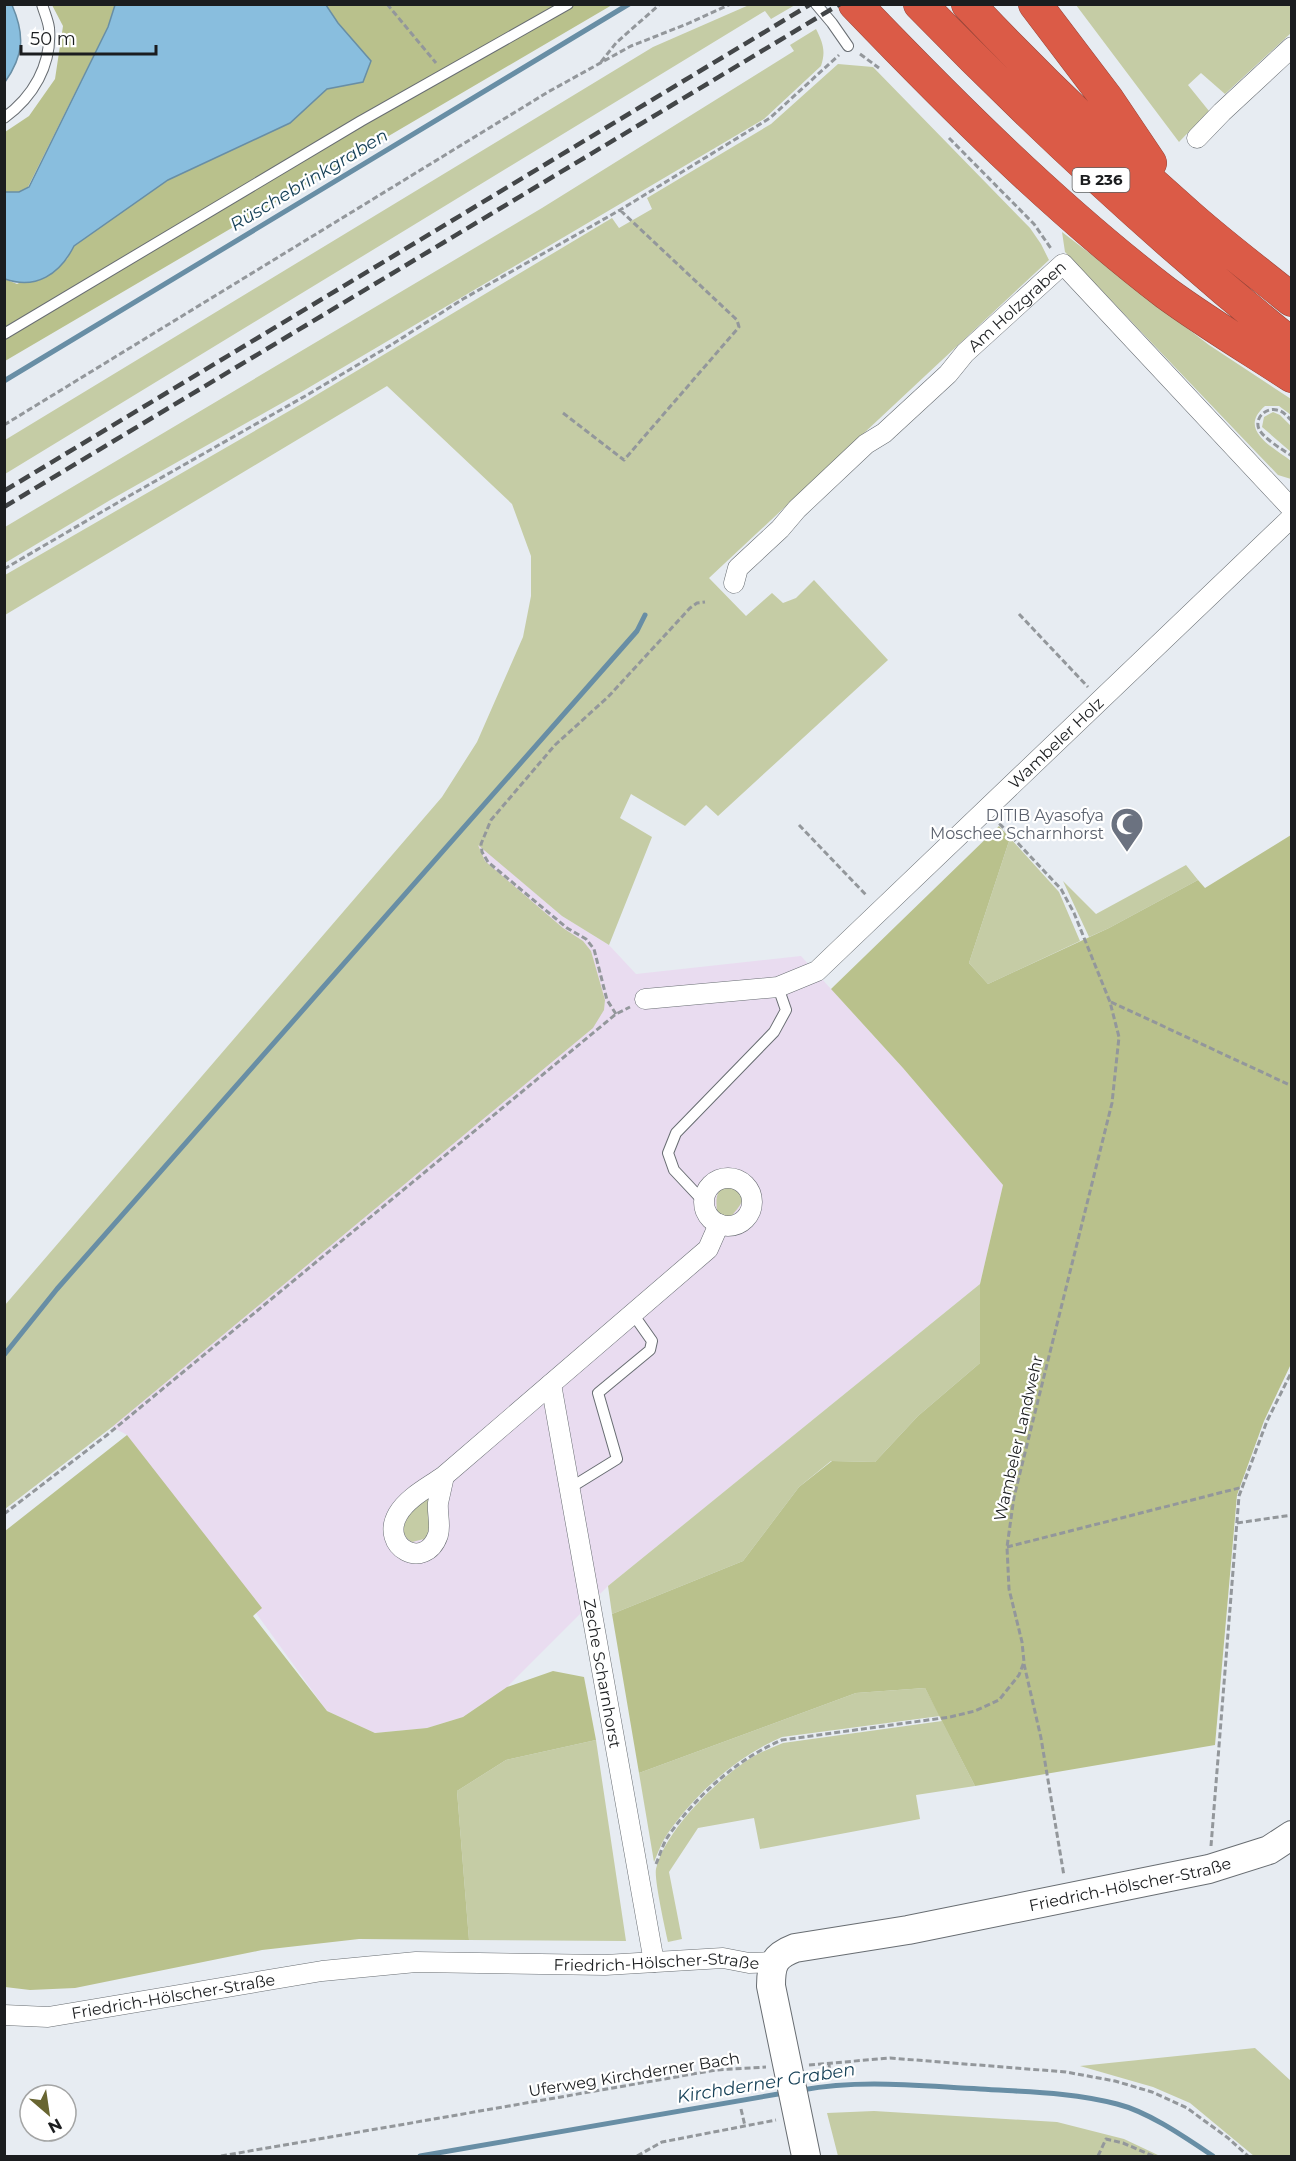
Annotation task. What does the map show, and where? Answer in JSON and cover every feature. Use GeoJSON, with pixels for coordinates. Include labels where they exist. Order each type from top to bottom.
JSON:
{"type":"FeatureCollection","features":[{"type":"Feature","properties":{"kind":"highway"},"geometry":{"type":"LineString","coordinates":[[855,4],[956,109],[1099,239],[1218,331],[1292,376]]}},
{"type":"Feature","properties":{"kind":"highway","name":"B 236"},"geometry":{"type":"LineString","coordinates":[[920,4],[1050,134],[1172,244],[1292,345]]}},
{"type":"Feature","properties":{"kind":"highway","name":"B 236"},"geometry":{"type":"LineString","coordinates":[[968,4],[1054,91],[1183,212],[1292,300]]}},
{"type":"Feature","properties":{"kind":"highway"},"geometry":{"type":"LineString","coordinates":[[1035,4],[1107,99],[1183,212]]}},
{"type":"Feature","properties":{"kind":"street"},"geometry":{"type":"LineString","coordinates":[[1197,138],[1292,47]]}},
{"type":"Feature","properties":{"kind":"street","name":"Am Holzgraben"},"geometry":{"type":"LineString","coordinates":[[734,583],[738,568],[780,529],[797,509],[866,444],[884,433],[948,374],[965,352],[1063,264],[1292,509]]}},
{"type":"Feature","properties":{"kind":"street","name":"Wambeler Holz"},"geometry":{"type":"LineString","coordinates":[[645,999],[778,987],[817,971],[1292,516]]}},
{"type":"Feature","properties":{"kind":"street"},"geometry":{"type":"LineString","coordinates":[[726,1178],[742,1182],[752,1198],[749,1214],[743,1221],[736,1225],[724,1226],[714,1222],[706,1213],[704,1202],[710,1186],[726,1178]]}},
{"type":"Feature","properties":{"kind":"street"},"geometry":{"type":"LineString","coordinates":[[444,1476],[708,1249],[719,1224]]}},
{"type":"Feature","properties":{"kind":"street","name":"Zeche Scharnhorst"},"geometry":{"type":"LineString","coordinates":[[551,1384],[654,1962]]}},
{"type":"Feature","properties":{"kind":"street","name":"Friedrich-Hölscher-Straße"},"geometry":{"type":"LineString","coordinates":[[4,2015],[48,2017],[322,1971],[416,1962],[605,1965],[723,1958],[749,1964],[774,1962],[783,1952],[795,1948],[908,1930],[1209,1869],[1269,1850],[1292,1836]]}},
{"type":"Feature","properties":{"kind":"street"},"geometry":{"type":"LineString","coordinates":[[774,1962],[771,1969],[771,1986],[788,2073],[790,2112],[806,2157]]}},
{"type":"Feature","properties":{"kind":"lane"},"geometry":{"type":"LineString","coordinates":[[4,118],[17,109],[31,94],[43,74],[48,51],[49,27],[42,4]]}},
{"type":"Feature","properties":{"kind":"lane"},"geometry":{"type":"LineString","coordinates":[[4,334],[361,122],[568,4]]}},
{"type":"Feature","properties":{"kind":"lane"},"geometry":{"type":"LineString","coordinates":[[816,4],[848,46]]}},
{"type":"Feature","properties":{"kind":"lane"},"geometry":{"type":"LineString","coordinates":[[704,1202],[674,1170],[668,1153],[676,1133],[774,1032],[786,1010],[778,987]]}},
{"type":"Feature","properties":{"kind":"lane"},"geometry":{"type":"LineString","coordinates":[[570,1488],[617,1459],[598,1393],[652,1346],[652,1341],[633,1314]]}},
{"type":"Feature","properties":{"kind":"path"},"geometry":{"type":"LineString","coordinates":[[387,4],[445,74]]}},
{"type":"Feature","properties":{"kind":"path"},"geometry":{"type":"LineString","coordinates":[[599,63],[616,43],[660,4]]}},
{"type":"Feature","properties":{"kind":"path"},"geometry":{"type":"LineString","coordinates":[[4,425],[548,92],[631,46],[731,4]]}},
{"type":"Feature","properties":{"kind":"path"},"geometry":{"type":"LineString","coordinates":[[4,570],[307,395],[463,299],[620,210],[770,118],[848,46],[886,75]]}},
{"type":"Feature","properties":{"kind":"path"},"geometry":{"type":"LineString","coordinates":[[944,133],[1034,224],[1063,264]]}},
{"type":"Feature","properties":{"kind":"path"},"geometry":{"type":"LineString","coordinates":[[563,413],[624,460],[740,327],[737,320],[620,210]]}},
{"type":"Feature","properties":{"kind":"path"},"geometry":{"type":"LineString","coordinates":[[1292,421],[1280,411],[1273,409],[1266,411],[1260,417],[1258,424],[1263,435],[1292,456]]}},
{"type":"Feature","properties":{"kind":"path"},"geometry":{"type":"LineString","coordinates":[[616,1014],[607,1000],[594,949],[586,939],[567,928],[488,862],[482,852],[481,844],[492,820],[555,745],[608,697],[690,608],[697,603],[705,602]]}},
{"type":"Feature","properties":{"kind":"path"},"geometry":{"type":"LineString","coordinates":[[1019,614],[1088,687]]}},
{"type":"Feature","properties":{"kind":"path","name":"Wambeler Landwehr"},"geometry":{"type":"LineString","coordinates":[[987,810],[1061,889],[1074,913],[1110,1002],[1119,1037],[1112,1103],[1014,1497],[1007,1546],[1009,1589],[1041,1738],[1068,1898]]}},
{"type":"Feature","properties":{"kind":"path"},"geometry":{"type":"LineString","coordinates":[[799,825],[869,897]]}},
{"type":"Feature","properties":{"kind":"path"},"geometry":{"type":"LineString","coordinates":[[4,1514],[116,1428],[616,1014],[645,999]]}},
{"type":"Feature","properties":{"kind":"path"},"geometry":{"type":"LineString","coordinates":[[1110,1002],[1292,1086]]}},
{"type":"Feature","properties":{"kind":"path"},"geometry":{"type":"LineString","coordinates":[[1209,1869],[1239,1496],[1267,1421],[1292,1371]]}},
{"type":"Feature","properties":{"kind":"path"},"geometry":{"type":"LineString","coordinates":[[1007,1546],[1243,1487]]}},
{"type":"Feature","properties":{"kind":"path"},"geometry":{"type":"LineString","coordinates":[[1237,1523],[1292,1515]]}},
{"type":"Feature","properties":{"kind":"path"},"geometry":{"type":"LineString","coordinates":[[652,1872],[668,1836],[704,1794],[740,1762],[759,1750],[782,1740],[950,1717],[975,1711],[999,1700],[1019,1675],[1024,1662]]}},
{"type":"Feature","properties":{"kind":"path","name":"Uferweg Kirchderner Bach"},"geometry":{"type":"LineString","coordinates":[[221,2157],[716,2070],[788,2073],[829,2063],[890,2058],[1066,2072],[1114,2081],[1152,2092],[1187,2108],[1228,2138],[1248,2157]]}},
{"type":"Feature","properties":{"kind":"path"},"geometry":{"type":"LineString","coordinates":[[829,2063],[830,2081]]}},
{"type":"Feature","properties":{"kind":"path"},"geometry":{"type":"LineString","coordinates":[[741,2109],[745,2126]]}},
{"type":"Feature","properties":{"kind":"path"},"geometry":{"type":"LineString","coordinates":[[636,2157],[662,2142],[745,2126],[790,2112]]}},
{"type":"Feature","properties":{"kind":"path"},"geometry":{"type":"LineString","coordinates":[[1098,2157],[1106,2139],[1123,2143],[1153,2157]]}},
{"type":"Feature","properties":{"kind":"shaded area"},"geometry":{"type":"Polygon","coordinates":[[[478,844],[562,916],[609,945],[636,974],[801,956],[903,1068],[1003,1185],[980,1284],[608,1586],[507,1687],[463,1717],[427,1728],[375,1733],[327,1711],[127,1435],[16,1374],[478,844]]]}},
{"type":"Feature","properties":{"kind":"green space"},"geometry":{"type":"Polygon","coordinates":[[[52,5],[115,5],[108,27],[28,187],[19,193],[5,192],[5,132],[29,116],[55,79],[63,26],[52,5]]]}},
{"type":"Feature","properties":{"kind":"green space"},"geometry":{"type":"Polygon","coordinates":[[[326,5],[612,5],[5,361],[5,279],[17,284],[67,259],[73,246],[168,180],[290,123],[327,89],[363,82],[338,23],[326,5]]]}},
{"type":"Feature","properties":{"kind":"green space"},"geometry":{"type":"Polygon","coordinates":[[[749,5],[795,5],[771,19],[765,11],[5,474],[5,440],[653,47],[749,5]]]}},
{"type":"Feature","properties":{"kind":"green space"},"geometry":{"type":"Polygon","coordinates":[[[1076,5],[1291,5],[1291,33],[1225,94],[1201,73],[1188,85],[1209,111],[1179,142],[1076,5]]]}},
{"type":"Feature","properties":{"kind":"green space"},"geometry":{"type":"Polygon","coordinates":[[[816,29],[823,47],[821,66],[764,119],[303,391],[112,499],[5,563],[5,527],[542,208],[794,51],[790,45],[816,29]]]}},
{"type":"Feature","properties":{"kind":"green space"},"geometry":{"type":"Polygon","coordinates":[[[838,64],[873,67],[1030,228],[1049,260],[709,578],[746,616],[772,593],[783,603],[796,598],[814,580],[888,660],[718,816],[706,805],[685,826],[631,794],[620,818],[652,837],[609,945],[562,916],[478,845],[485,861],[563,928],[583,941],[591,951],[605,1000],[604,1010],[593,1028],[112,1427],[5,1509],[5,1305],[442,797],[477,742],[523,637],[531,596],[531,556],[512,504],[387,386],[5,615],[5,575],[303,403],[612,218],[619,228],[652,209],[647,198],[771,124],[838,64]]]}},
{"type":"Feature","properties":{"kind":"green space"},"geometry":{"type":"Polygon","coordinates":[[[1062,232],[1209,345],[1291,399],[1291,415],[1279,406],[1265,406],[1257,415],[1255,423],[1256,430],[1267,444],[1291,461],[1291,479],[1278,475],[1065,252],[1062,232]]]}},
{"type":"Feature","properties":{"kind":"green space"},"geometry":{"type":"Polygon","coordinates":[[[1273,412],[1280,415],[1291,426],[1291,452],[1262,427],[1264,417],[1273,412]]]}},
{"type":"Feature","properties":{"kind":"green space"},"geometry":{"type":"Polygon","coordinates":[[[999,826],[1010,838],[969,963],[988,984],[1109,928],[1198,880],[1205,888],[1291,835],[1291,1364],[1264,1421],[1237,1495],[1215,1745],[975,1786],[925,1688],[856,1693],[639,1773],[612,1614],[743,1561],[799,1487],[832,1461],[875,1462],[918,1416],[980,1363],[980,1284],[1003,1185],[903,1068],[831,989],[999,826]]]}},
{"type":"Feature","properties":{"kind":"green space"},"geometry":{"type":"Polygon","coordinates":[[[1010,838],[1059,892],[1080,941],[988,984],[969,963],[1010,838]]]}},
{"type":"Feature","properties":{"kind":"green space"},"geometry":{"type":"Polygon","coordinates":[[[1186,865],[1198,880],[1089,937],[1063,881],[1096,914],[1186,865]]]}},
{"type":"Feature","properties":{"kind":"green space"},"geometry":{"type":"Polygon","coordinates":[[[726,1186],[736,1188],[743,1195],[740,1205],[727,1221],[717,1212],[716,1204],[718,1193],[726,1186]]]}},
{"type":"Feature","properties":{"kind":"green space"},"geometry":{"type":"Polygon","coordinates":[[[980,1284],[980,1363],[918,1416],[875,1462],[831,1461],[799,1487],[743,1561],[612,1614],[608,1586],[980,1284]]]}},
{"type":"Feature","properties":{"kind":"green space"},"geometry":{"type":"Polygon","coordinates":[[[127,1435],[262,1608],[253,1616],[327,1711],[375,1733],[427,1728],[463,1717],[507,1687],[553,1671],[584,1677],[596,1740],[506,1760],[457,1791],[469,1940],[359,1939],[262,1950],[75,1988],[30,1990],[5,1987],[5,1531],[127,1435]]]}},
{"type":"Feature","properties":{"kind":"green space"},"geometry":{"type":"Polygon","coordinates":[[[425,1496],[430,1496],[428,1534],[424,1539],[412,1542],[406,1537],[404,1525],[425,1496]]]}},
{"type":"Feature","properties":{"kind":"green space"},"geometry":{"type":"Polygon","coordinates":[[[925,1688],[940,1716],[782,1737],[733,1765],[679,1818],[662,1843],[654,1862],[639,1773],[856,1693],[925,1688]]]}},
{"type":"Feature","properties":{"kind":"green space"},"geometry":{"type":"Polygon","coordinates":[[[942,1721],[975,1786],[916,1795],[920,1819],[760,1849],[754,1818],[698,1828],[669,1872],[682,1939],[668,1942],[656,1874],[661,1855],[679,1825],[730,1773],[751,1758],[783,1743],[942,1721]]]}},
{"type":"Feature","properties":{"kind":"green space"},"geometry":{"type":"Polygon","coordinates":[[[596,1740],[626,1941],[469,1940],[457,1791],[506,1760],[596,1740]]]}},
{"type":"Feature","properties":{"kind":"green space"},"geometry":{"type":"Polygon","coordinates":[[[1255,2048],[1291,2081],[1291,2156],[1254,2156],[1190,2103],[1153,2087],[1080,2066],[1255,2048]]]}},
{"type":"Feature","properties":{"kind":"green space"},"geometry":{"type":"Polygon","coordinates":[[[874,2111],[1057,2122],[1124,2139],[1160,2156],[838,2156],[827,2113],[874,2111]]]}},
{"type":"Feature","properties":{"kind":"water"},"geometry":{"type":"Polygon","coordinates":[[[5,4],[12,5],[21,35],[16,63],[5,82],[5,4]]]}},
{"type":"Feature","properties":{"kind":"water"},"geometry":{"type":"Polygon","coordinates":[[[115,5],[326,5],[338,23],[371,61],[363,82],[327,89],[290,123],[168,180],[74,246],[62,265],[46,277],[27,282],[5,279],[5,192],[19,192],[29,187],[108,27],[115,5]]]}},
{"type":"Feature","properties":{"kind":"waterway","name":"Rüschebrinkgraben"},"geometry":{"type":"LineString","coordinates":[[4,381],[629,4]]}},
{"type":"Feature","properties":{"kind":"waterway"},"geometry":{"type":"LineString","coordinates":[[4,1355],[57,1289],[637,631],[645,615]]}},
{"type":"Feature","properties":{"kind":"waterway","name":"Kirchderner Graben"},"geometry":{"type":"LineString","coordinates":[[802,2090],[846,2085],[891,2084],[1083,2097],[1117,2104],[1142,2113],[1167,2126],[1213,2156]]}},
{"type":"Feature","properties":{"kind":"waterway","name":"Kirchderner Graben"},"geometry":{"type":"LineString","coordinates":[[420,2156],[784,2093]]}},
{"type":"Feature","properties":{"kind":"railway"},"geometry":{"type":"LineString","coordinates":[[4,491],[811,4]]}},
{"type":"Feature","properties":{"kind":"railway"},"geometry":{"type":"LineString","coordinates":[[4,507],[840,4]]}},
{"type":"Feature","properties":{"kind":"place","name":"DITIB Ayasofya Moschee Scharnhorst"},"geometry":{"type":"Point","coordinates":[1127,853]}}]}
